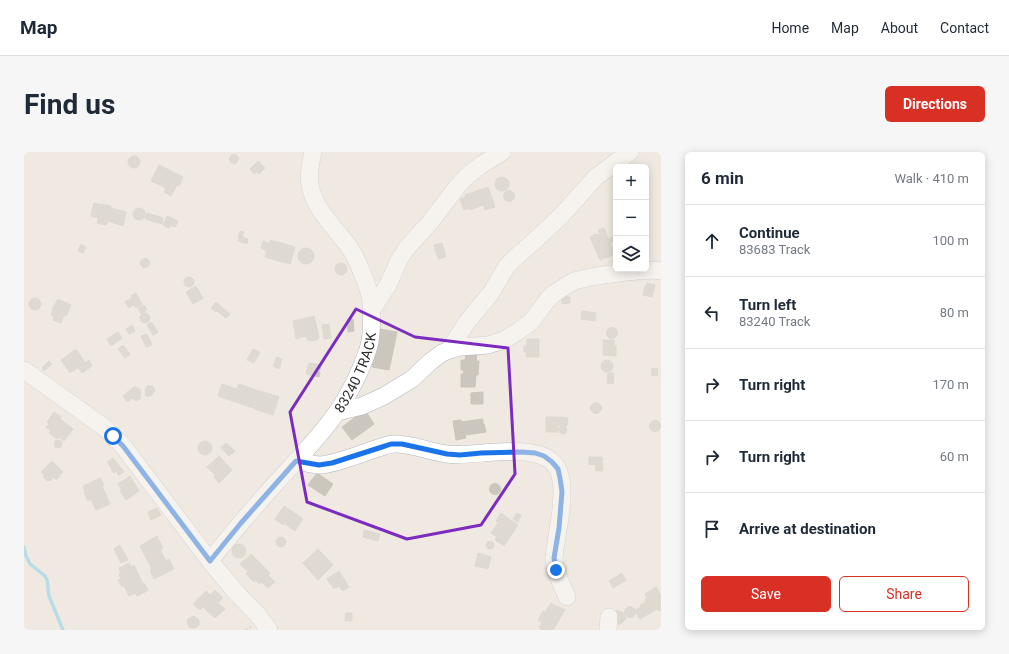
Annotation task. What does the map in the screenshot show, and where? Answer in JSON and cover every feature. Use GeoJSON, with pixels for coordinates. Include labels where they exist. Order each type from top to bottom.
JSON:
{"type":"FeatureCollection","features":[{"type":"Feature","properties":{"kind":"street","name":"83240 TRACK"},"geometry":{"type":"LineString","coordinates":[[210,561],[337,412],[349,392],[369,346],[371,300],[354,254],[317,206],[309,184],[313,152]]}},
{"type":"Feature","properties":{"kind":"street"},"geometry":{"type":"LineString","coordinates":[[371,311],[388,285],[399,260],[406,249],[431,221],[457,187],[467,176],[481,165],[502,152]]}},
{"type":"Feature","properties":{"kind":"street"},"geometry":{"type":"LineString","coordinates":[[449,350],[467,322],[491,293],[507,266],[560,217],[596,177],[630,152]]}},
{"type":"Feature","properties":{"kind":"street"},"geometry":{"type":"LineString","coordinates":[[337,412],[362,406],[384,396],[412,379],[442,353],[460,347],[488,345],[504,340],[531,322],[548,299],[556,292],[574,281],[591,276],[625,272],[652,270],[661,271]]}},
{"type":"Feature","properties":{"kind":"street"},"geometry":{"type":"LineString","coordinates":[[24,370],[105,428],[123,446],[210,561],[234,590],[258,615],[269,630]]}},
{"type":"Feature","properties":{"kind":"street"},"geometry":{"type":"LineString","coordinates":[[296,461],[319,465],[332,463],[391,444],[402,444],[447,454],[460,455],[521,452],[535,453],[544,456],[558,469],[560,478],[562,492],[559,528],[554,558],[556,570],[567,597]]}},
{"type":"Feature","properties":{"kind":"highlighted area"},"geometry":{"type":"Polygon","coordinates":[[[356,309],[415,337],[508,348],[515,474],[481,525],[407,539],[307,502],[290,412],[356,309]]]}},
{"type":"Feature","properties":{"kind":"building"},"geometry":{"type":"Polygon","coordinates":[[[232,155],[236,155],[238,159],[236,163],[232,163],[230,161],[230,157],[232,155]]]}},
{"type":"Feature","properties":{"kind":"building"},"geometry":{"type":"Polygon","coordinates":[[[132,156],[136,156],[140,162],[136,168],[132,168],[128,164],[128,160],[132,156]]]}},
{"type":"Feature","properties":{"kind":"building"},"geometry":{"type":"Polygon","coordinates":[[[258,161],[265,168],[259,174],[257,172],[254,174],[250,169],[258,161]]]}},
{"type":"Feature","properties":{"kind":"building"},"geometry":{"type":"Polygon","coordinates":[[[159,165],[183,177],[179,186],[177,185],[171,196],[164,192],[166,188],[151,181],[159,165]]]}},
{"type":"Feature","properties":{"kind":"building"},"geometry":{"type":"Polygon","coordinates":[[[499,177],[505,177],[509,181],[509,187],[505,191],[499,191],[495,187],[495,181],[499,177]]]}},
{"type":"Feature","properties":{"kind":"building"},"geometry":{"type":"Polygon","coordinates":[[[488,187],[495,207],[485,210],[483,205],[470,210],[469,208],[464,210],[460,199],[466,197],[465,195],[488,187]]]}},
{"type":"Feature","properties":{"kind":"building"},"geometry":{"type":"Polygon","coordinates":[[[509,190],[513,192],[515,196],[513,200],[509,202],[505,200],[503,196],[505,192],[509,190]]]}},
{"type":"Feature","properties":{"kind":"building"},"geometry":{"type":"Polygon","coordinates":[[[94,203],[111,206],[111,208],[126,212],[123,226],[108,221],[106,225],[97,223],[98,218],[91,216],[94,203]]]}},
{"type":"Feature","properties":{"kind":"building"},"geometry":{"type":"Polygon","coordinates":[[[137,208],[141,208],[145,214],[141,220],[137,220],[133,216],[133,212],[137,208]]]}},
{"type":"Feature","properties":{"kind":"building"},"geometry":{"type":"Polygon","coordinates":[[[147,213],[163,218],[162,224],[145,219],[147,213]]]}},
{"type":"Feature","properties":{"kind":"building"},"geometry":{"type":"Polygon","coordinates":[[[167,216],[178,221],[175,227],[170,225],[169,228],[163,225],[167,216]]]}},
{"type":"Feature","properties":{"kind":"building"},"geometry":{"type":"Polygon","coordinates":[[[604,228],[608,239],[613,237],[613,242],[610,243],[613,250],[613,255],[600,260],[590,237],[600,234],[598,230],[604,228]]]}},
{"type":"Feature","properties":{"kind":"building"},"geometry":{"type":"Polygon","coordinates":[[[240,231],[244,232],[242,237],[248,239],[247,244],[238,241],[240,231]]]}},
{"type":"Feature","properties":{"kind":"building"},"geometry":{"type":"Polygon","coordinates":[[[270,240],[295,247],[290,264],[265,257],[270,240]]]}},
{"type":"Feature","properties":{"kind":"building"},"geometry":{"type":"Polygon","coordinates":[[[263,241],[268,243],[266,251],[261,248],[263,241]]]}},
{"type":"Feature","properties":{"kind":"building"},"geometry":{"type":"Polygon","coordinates":[[[442,243],[446,257],[438,259],[434,245],[442,243]]]}},
{"type":"Feature","properties":{"kind":"building"},"geometry":{"type":"Polygon","coordinates":[[[81,244],[86,247],[83,253],[78,251],[81,244]]]}},
{"type":"Feature","properties":{"kind":"building"},"geometry":{"type":"Polygon","coordinates":[[[303,248],[309,248],[314,253],[312,262],[309,264],[303,264],[298,259],[298,253],[303,248]]]}},
{"type":"Feature","properties":{"kind":"building"},"geometry":{"type":"Polygon","coordinates":[[[146,258],[150,262],[149,266],[144,268],[140,264],[141,260],[146,258]]]}},
{"type":"Feature","properties":{"kind":"building"},"geometry":{"type":"Polygon","coordinates":[[[341,263],[345,265],[347,269],[345,273],[341,275],[337,273],[335,269],[337,265],[341,263]]]}},
{"type":"Feature","properties":{"kind":"building"},"geometry":{"type":"Polygon","coordinates":[[[187,277],[191,277],[193,278],[193,286],[187,287],[184,284],[184,280],[187,277]]]}},
{"type":"Feature","properties":{"kind":"building"},"geometry":{"type":"Polygon","coordinates":[[[647,283],[655,285],[652,297],[643,295],[647,283]]]}},
{"type":"Feature","properties":{"kind":"building"},"geometry":{"type":"Polygon","coordinates":[[[196,286],[203,298],[193,304],[186,292],[196,286]]]}},
{"type":"Feature","properties":{"kind":"building"},"geometry":{"type":"Polygon","coordinates":[[[136,293],[142,304],[136,308],[134,305],[129,308],[125,302],[132,298],[131,296],[136,293]]]}},
{"type":"Feature","properties":{"kind":"building"},"geometry":{"type":"Polygon","coordinates":[[[562,297],[570,297],[570,303],[562,304],[562,297]]]}},
{"type":"Feature","properties":{"kind":"building"},"geometry":{"type":"Polygon","coordinates":[[[33,298],[37,298],[41,304],[37,310],[33,310],[29,306],[29,302],[33,298]]]}},
{"type":"Feature","properties":{"kind":"building"},"geometry":{"type":"Polygon","coordinates":[[[58,299],[71,305],[66,316],[64,315],[61,323],[53,320],[54,317],[51,315],[58,299]]]}},
{"type":"Feature","properties":{"kind":"building"},"geometry":{"type":"Polygon","coordinates":[[[216,302],[230,314],[226,318],[211,308],[216,302]]]}},
{"type":"Feature","properties":{"kind":"building"},"geometry":{"type":"Polygon","coordinates":[[[144,305],[147,310],[141,314],[138,308],[144,305]]]}},
{"type":"Feature","properties":{"kind":"building"},"geometry":{"type":"Polygon","coordinates":[[[582,311],[596,313],[595,321],[581,319],[582,311]]]}},
{"type":"Feature","properties":{"kind":"building"},"geometry":{"type":"Polygon","coordinates":[[[143,313],[147,313],[150,318],[147,323],[143,323],[140,320],[140,316],[143,313]]]}},
{"type":"Feature","properties":{"kind":"building"},"geometry":{"type":"Polygon","coordinates":[[[314,316],[319,337],[318,339],[309,341],[306,336],[296,339],[293,321],[314,316]]]}},
{"type":"Feature","properties":{"kind":"building"},"geometry":{"type":"Polygon","coordinates":[[[353,319],[354,331],[348,332],[347,320],[353,319]]]}},
{"type":"Feature","properties":{"kind":"building"},"geometry":{"type":"Polygon","coordinates":[[[151,322],[158,332],[153,335],[147,325],[151,322]]]}},
{"type":"Feature","properties":{"kind":"building"},"geometry":{"type":"Polygon","coordinates":[[[329,324],[331,338],[324,339],[322,325],[329,324]]]}},
{"type":"Feature","properties":{"kind":"building"},"geometry":{"type":"Polygon","coordinates":[[[132,325],[135,331],[129,334],[126,329],[132,325]]]}},
{"type":"Feature","properties":{"kind":"building"},"geometry":{"type":"Polygon","coordinates":[[[610,328],[614,328],[616,329],[616,337],[610,338],[607,335],[607,331],[610,328]]]}},
{"type":"Feature","properties":{"kind":"building"},"geometry":{"type":"Polygon","coordinates":[[[380,329],[397,332],[389,370],[372,367],[380,329]]]}},
{"type":"Feature","properties":{"kind":"building"},"geometry":{"type":"Polygon","coordinates":[[[118,332],[122,338],[111,346],[107,339],[118,332]]]}},
{"type":"Feature","properties":{"kind":"building"},"geometry":{"type":"Polygon","coordinates":[[[147,334],[152,345],[146,347],[141,336],[147,334]]]}},
{"type":"Feature","properties":{"kind":"building"},"geometry":{"type":"Polygon","coordinates":[[[527,339],[539,339],[539,357],[526,357],[527,352],[524,352],[524,346],[527,346],[527,339]]]}},
{"type":"Feature","properties":{"kind":"building"},"geometry":{"type":"Polygon","coordinates":[[[603,340],[614,340],[614,346],[616,346],[616,356],[603,355],[603,340]]]}},
{"type":"Feature","properties":{"kind":"building"},"geometry":{"type":"Polygon","coordinates":[[[123,345],[130,354],[125,358],[118,349],[123,345]]]}},
{"type":"Feature","properties":{"kind":"building"},"geometry":{"type":"Polygon","coordinates":[[[76,349],[85,363],[70,373],[61,360],[76,349]]]}},
{"type":"Feature","properties":{"kind":"building"},"geometry":{"type":"Polygon","coordinates":[[[253,349],[260,352],[254,363],[247,360],[253,349]]]}},
{"type":"Feature","properties":{"kind":"building"},"geometry":{"type":"Polygon","coordinates":[[[466,355],[477,355],[476,361],[479,361],[475,387],[461,387],[461,374],[463,374],[464,370],[461,370],[461,360],[465,360],[466,355]]]}},
{"type":"Feature","properties":{"kind":"building"},"geometry":{"type":"Polygon","coordinates":[[[277,357],[282,359],[279,369],[273,366],[277,357]]]}},
{"type":"Feature","properties":{"kind":"building"},"geometry":{"type":"Polygon","coordinates":[[[89,360],[92,366],[82,373],[78,368],[89,360]]]}},
{"type":"Feature","properties":{"kind":"building"},"geometry":{"type":"Polygon","coordinates":[[[605,360],[609,360],[613,366],[609,372],[605,372],[601,368],[601,364],[605,360]]]}},
{"type":"Feature","properties":{"kind":"building"},"geometry":{"type":"Polygon","coordinates":[[[49,361],[52,364],[44,371],[42,368],[49,361]]]}},
{"type":"Feature","properties":{"kind":"building"},"geometry":{"type":"Polygon","coordinates":[[[309,363],[321,365],[320,370],[316,369],[316,371],[320,372],[319,377],[306,374],[309,363]]]}},
{"type":"Feature","properties":{"kind":"building"},"geometry":{"type":"Polygon","coordinates":[[[652,368],[658,369],[657,376],[651,375],[652,368]]]}},
{"type":"Feature","properties":{"kind":"building"},"geometry":{"type":"Polygon","coordinates":[[[608,373],[614,373],[613,384],[607,383],[608,373]]]}},
{"type":"Feature","properties":{"kind":"building"},"geometry":{"type":"Polygon","coordinates":[[[222,384],[237,389],[239,384],[259,391],[253,408],[218,396],[222,384]]]}},
{"type":"Feature","properties":{"kind":"building"},"geometry":{"type":"Polygon","coordinates":[[[147,386],[153,386],[155,391],[149,397],[145,395],[147,386]]]}},
{"type":"Feature","properties":{"kind":"building"},"geometry":{"type":"Polygon","coordinates":[[[133,387],[140,389],[141,398],[136,401],[133,398],[127,402],[123,396],[133,387]]]}},
{"type":"Feature","properties":{"kind":"building"},"geometry":{"type":"Polygon","coordinates":[[[260,391],[279,397],[273,415],[254,409],[260,391]]]}},
{"type":"Feature","properties":{"kind":"building"},"geometry":{"type":"Polygon","coordinates":[[[483,392],[483,404],[471,404],[471,393],[483,392]]]}},
{"type":"Feature","properties":{"kind":"building"},"geometry":{"type":"Polygon","coordinates":[[[596,402],[600,404],[602,408],[600,412],[596,414],[592,412],[590,408],[592,404],[596,402]]]}},
{"type":"Feature","properties":{"kind":"building"},"geometry":{"type":"Polygon","coordinates":[[[365,410],[374,424],[352,440],[342,427],[365,410]]]}},
{"type":"Feature","properties":{"kind":"building"},"geometry":{"type":"Polygon","coordinates":[[[54,412],[61,417],[60,419],[73,429],[64,441],[59,437],[57,439],[49,433],[51,431],[46,427],[49,424],[47,422],[54,412]]]}},
{"type":"Feature","properties":{"kind":"building"},"geometry":{"type":"Polygon","coordinates":[[[546,417],[559,417],[558,432],[546,432],[546,417]]]}},
{"type":"Feature","properties":{"kind":"building"},"geometry":{"type":"Polygon","coordinates":[[[560,417],[568,418],[567,426],[559,425],[560,417]]]}},
{"type":"Feature","properties":{"kind":"building"},"geometry":{"type":"Polygon","coordinates":[[[483,419],[486,432],[465,435],[466,438],[456,440],[453,421],[461,420],[461,422],[483,419]]]}},
{"type":"Feature","properties":{"kind":"building"},"geometry":{"type":"Polygon","coordinates":[[[655,420],[659,422],[661,426],[659,430],[655,432],[651,430],[649,426],[651,422],[655,420]]]}},
{"type":"Feature","properties":{"kind":"building"},"geometry":{"type":"Polygon","coordinates":[[[561,426],[565,426],[567,430],[565,434],[561,434],[559,432],[559,428],[561,426]]]}},
{"type":"Feature","properties":{"kind":"building"},"geometry":{"type":"Polygon","coordinates":[[[58,440],[61,441],[61,447],[58,448],[55,447],[54,444],[55,441],[58,440]]]}},
{"type":"Feature","properties":{"kind":"building"},"geometry":{"type":"Polygon","coordinates":[[[205,441],[210,443],[212,448],[210,453],[205,455],[200,453],[198,448],[200,443],[205,441]]]}},
{"type":"Feature","properties":{"kind":"building"},"geometry":{"type":"Polygon","coordinates":[[[226,443],[235,451],[229,456],[221,448],[226,443]]]}},
{"type":"Feature","properties":{"kind":"building"},"geometry":{"type":"Polygon","coordinates":[[[219,456],[232,470],[219,483],[214,477],[215,475],[207,467],[219,456]]]}},
{"type":"Feature","properties":{"kind":"building"},"geometry":{"type":"Polygon","coordinates":[[[589,457],[602,457],[603,471],[596,471],[595,464],[589,465],[589,457]]]}},
{"type":"Feature","properties":{"kind":"building"},"geometry":{"type":"Polygon","coordinates":[[[113,458],[124,472],[119,475],[116,471],[114,473],[111,470],[112,469],[107,462],[113,458]]]}},
{"type":"Feature","properties":{"kind":"building"},"geometry":{"type":"Polygon","coordinates":[[[52,461],[63,472],[56,480],[54,477],[50,481],[47,481],[41,472],[52,461]]]}},
{"type":"Feature","properties":{"kind":"building"},"geometry":{"type":"Polygon","coordinates":[[[317,473],[333,484],[325,496],[308,485],[317,473]]]}},
{"type":"Feature","properties":{"kind":"building"},"geometry":{"type":"Polygon","coordinates":[[[130,476],[139,491],[126,500],[120,491],[122,490],[118,484],[130,476]]]}},
{"type":"Feature","properties":{"kind":"building"},"geometry":{"type":"Polygon","coordinates":[[[100,478],[104,485],[102,486],[110,504],[96,510],[91,499],[88,501],[83,486],[100,478]]]}},
{"type":"Feature","properties":{"kind":"building"},"geometry":{"type":"Polygon","coordinates":[[[495,483],[499,485],[501,489],[499,493],[495,495],[491,493],[489,489],[491,485],[495,483]]]}},
{"type":"Feature","properties":{"kind":"building"},"geometry":{"type":"Polygon","coordinates":[[[284,506],[303,519],[295,531],[284,523],[283,525],[275,519],[284,506]]]}},
{"type":"Feature","properties":{"kind":"building"},"geometry":{"type":"Polygon","coordinates":[[[157,508],[161,515],[151,520],[148,512],[157,508]]]}},
{"type":"Feature","properties":{"kind":"building"},"geometry":{"type":"Polygon","coordinates":[[[501,513],[518,525],[504,546],[495,540],[497,537],[491,533],[498,523],[496,521],[501,513]]]}},
{"type":"Feature","properties":{"kind":"building"},"geometry":{"type":"Polygon","coordinates":[[[517,513],[521,515],[518,522],[513,519],[517,513]]]}},
{"type":"Feature","properties":{"kind":"building"},"geometry":{"type":"Polygon","coordinates":[[[364,530],[380,534],[378,541],[363,537],[364,530]]]}},
{"type":"Feature","properties":{"kind":"building"},"geometry":{"type":"Polygon","coordinates":[[[157,536],[163,548],[160,550],[166,561],[169,559],[174,569],[154,579],[150,570],[152,569],[140,546],[157,536]]]}},
{"type":"Feature","properties":{"kind":"building"},"geometry":{"type":"Polygon","coordinates":[[[279,537],[283,537],[286,542],[283,547],[279,547],[276,544],[276,540],[279,537]]]}},
{"type":"Feature","properties":{"kind":"building"},"geometry":{"type":"Polygon","coordinates":[[[490,541],[493,542],[493,548],[490,549],[487,548],[486,545],[487,542],[490,541]]]}},
{"type":"Feature","properties":{"kind":"building"},"geometry":{"type":"Polygon","coordinates":[[[236,544],[242,544],[246,548],[246,554],[242,558],[236,558],[232,554],[232,548],[236,544]]]}},
{"type":"Feature","properties":{"kind":"building"},"geometry":{"type":"Polygon","coordinates":[[[120,545],[128,560],[121,563],[114,549],[120,545]]]}},
{"type":"Feature","properties":{"kind":"building"},"geometry":{"type":"Polygon","coordinates":[[[318,549],[333,565],[318,580],[303,563],[318,549]]]}},
{"type":"Feature","properties":{"kind":"building"},"geometry":{"type":"Polygon","coordinates":[[[478,553],[491,557],[488,569],[475,566],[478,553]]]}},
{"type":"Feature","properties":{"kind":"building"},"geometry":{"type":"Polygon","coordinates":[[[251,554],[270,573],[259,584],[256,580],[254,582],[246,574],[248,572],[240,564],[251,554]]]}},
{"type":"Feature","properties":{"kind":"building"},"geometry":{"type":"Polygon","coordinates":[[[129,563],[131,567],[134,565],[143,584],[144,583],[148,590],[137,596],[135,593],[129,596],[124,586],[122,587],[118,580],[121,579],[119,568],[129,563]]]}},
{"type":"Feature","properties":{"kind":"building"},"geometry":{"type":"Polygon","coordinates":[[[339,571],[349,587],[343,591],[339,586],[334,589],[327,579],[339,571]]]}},
{"type":"Feature","properties":{"kind":"building"},"geometry":{"type":"Polygon","coordinates":[[[622,573],[626,580],[613,588],[609,581],[622,573]]]}},
{"type":"Feature","properties":{"kind":"building"},"geometry":{"type":"Polygon","coordinates":[[[268,575],[275,582],[268,588],[261,582],[268,575]]]}},
{"type":"Feature","properties":{"kind":"building"},"geometry":{"type":"Polygon","coordinates":[[[656,587],[661,596],[661,610],[659,611],[657,609],[640,619],[635,610],[646,602],[645,599],[647,598],[645,594],[656,587]]]}},
{"type":"Feature","properties":{"kind":"building"},"geometry":{"type":"Polygon","coordinates":[[[215,590],[223,598],[218,603],[225,609],[215,618],[203,607],[200,610],[193,604],[206,591],[210,595],[215,590]]]}},
{"type":"Feature","properties":{"kind":"building"},"geometry":{"type":"Polygon","coordinates":[[[551,603],[565,610],[553,630],[542,630],[539,628],[542,622],[538,620],[543,611],[545,612],[551,603]]]}},
{"type":"Feature","properties":{"kind":"building"},"geometry":{"type":"Polygon","coordinates":[[[628,607],[632,607],[634,608],[634,616],[628,617],[625,614],[625,610],[628,607]]]}},
{"type":"Feature","properties":{"kind":"building"},"geometry":{"type":"Polygon","coordinates":[[[617,611],[624,613],[626,617],[621,624],[616,624],[614,612],[617,611]]]}},
{"type":"Feature","properties":{"kind":"building"},"geometry":{"type":"Polygon","coordinates":[[[346,613],[352,613],[352,621],[345,621],[346,613]]]}},
{"type":"Feature","properties":{"kind":"building"},"geometry":{"type":"Polygon","coordinates":[[[194,616],[199,620],[199,625],[196,628],[190,628],[187,623],[188,619],[194,616]]]}},
{"type":"Feature","properties":{"kind":"waterway"},"geometry":{"type":"LineString","coordinates":[[24,547],[30,564],[45,576],[47,580],[49,596],[63,630]]}},
{"type":"Feature","properties":{"kind":"route"},"geometry":{"type":"LineString","coordinates":[[113,436],[123,446],[210,561],[241,523],[296,461],[319,465],[332,463],[391,444],[402,444],[447,454],[460,455],[481,453],[535,453],[544,456],[552,462],[558,469],[560,478],[562,492],[559,528],[554,558],[556,570]]}}]}
